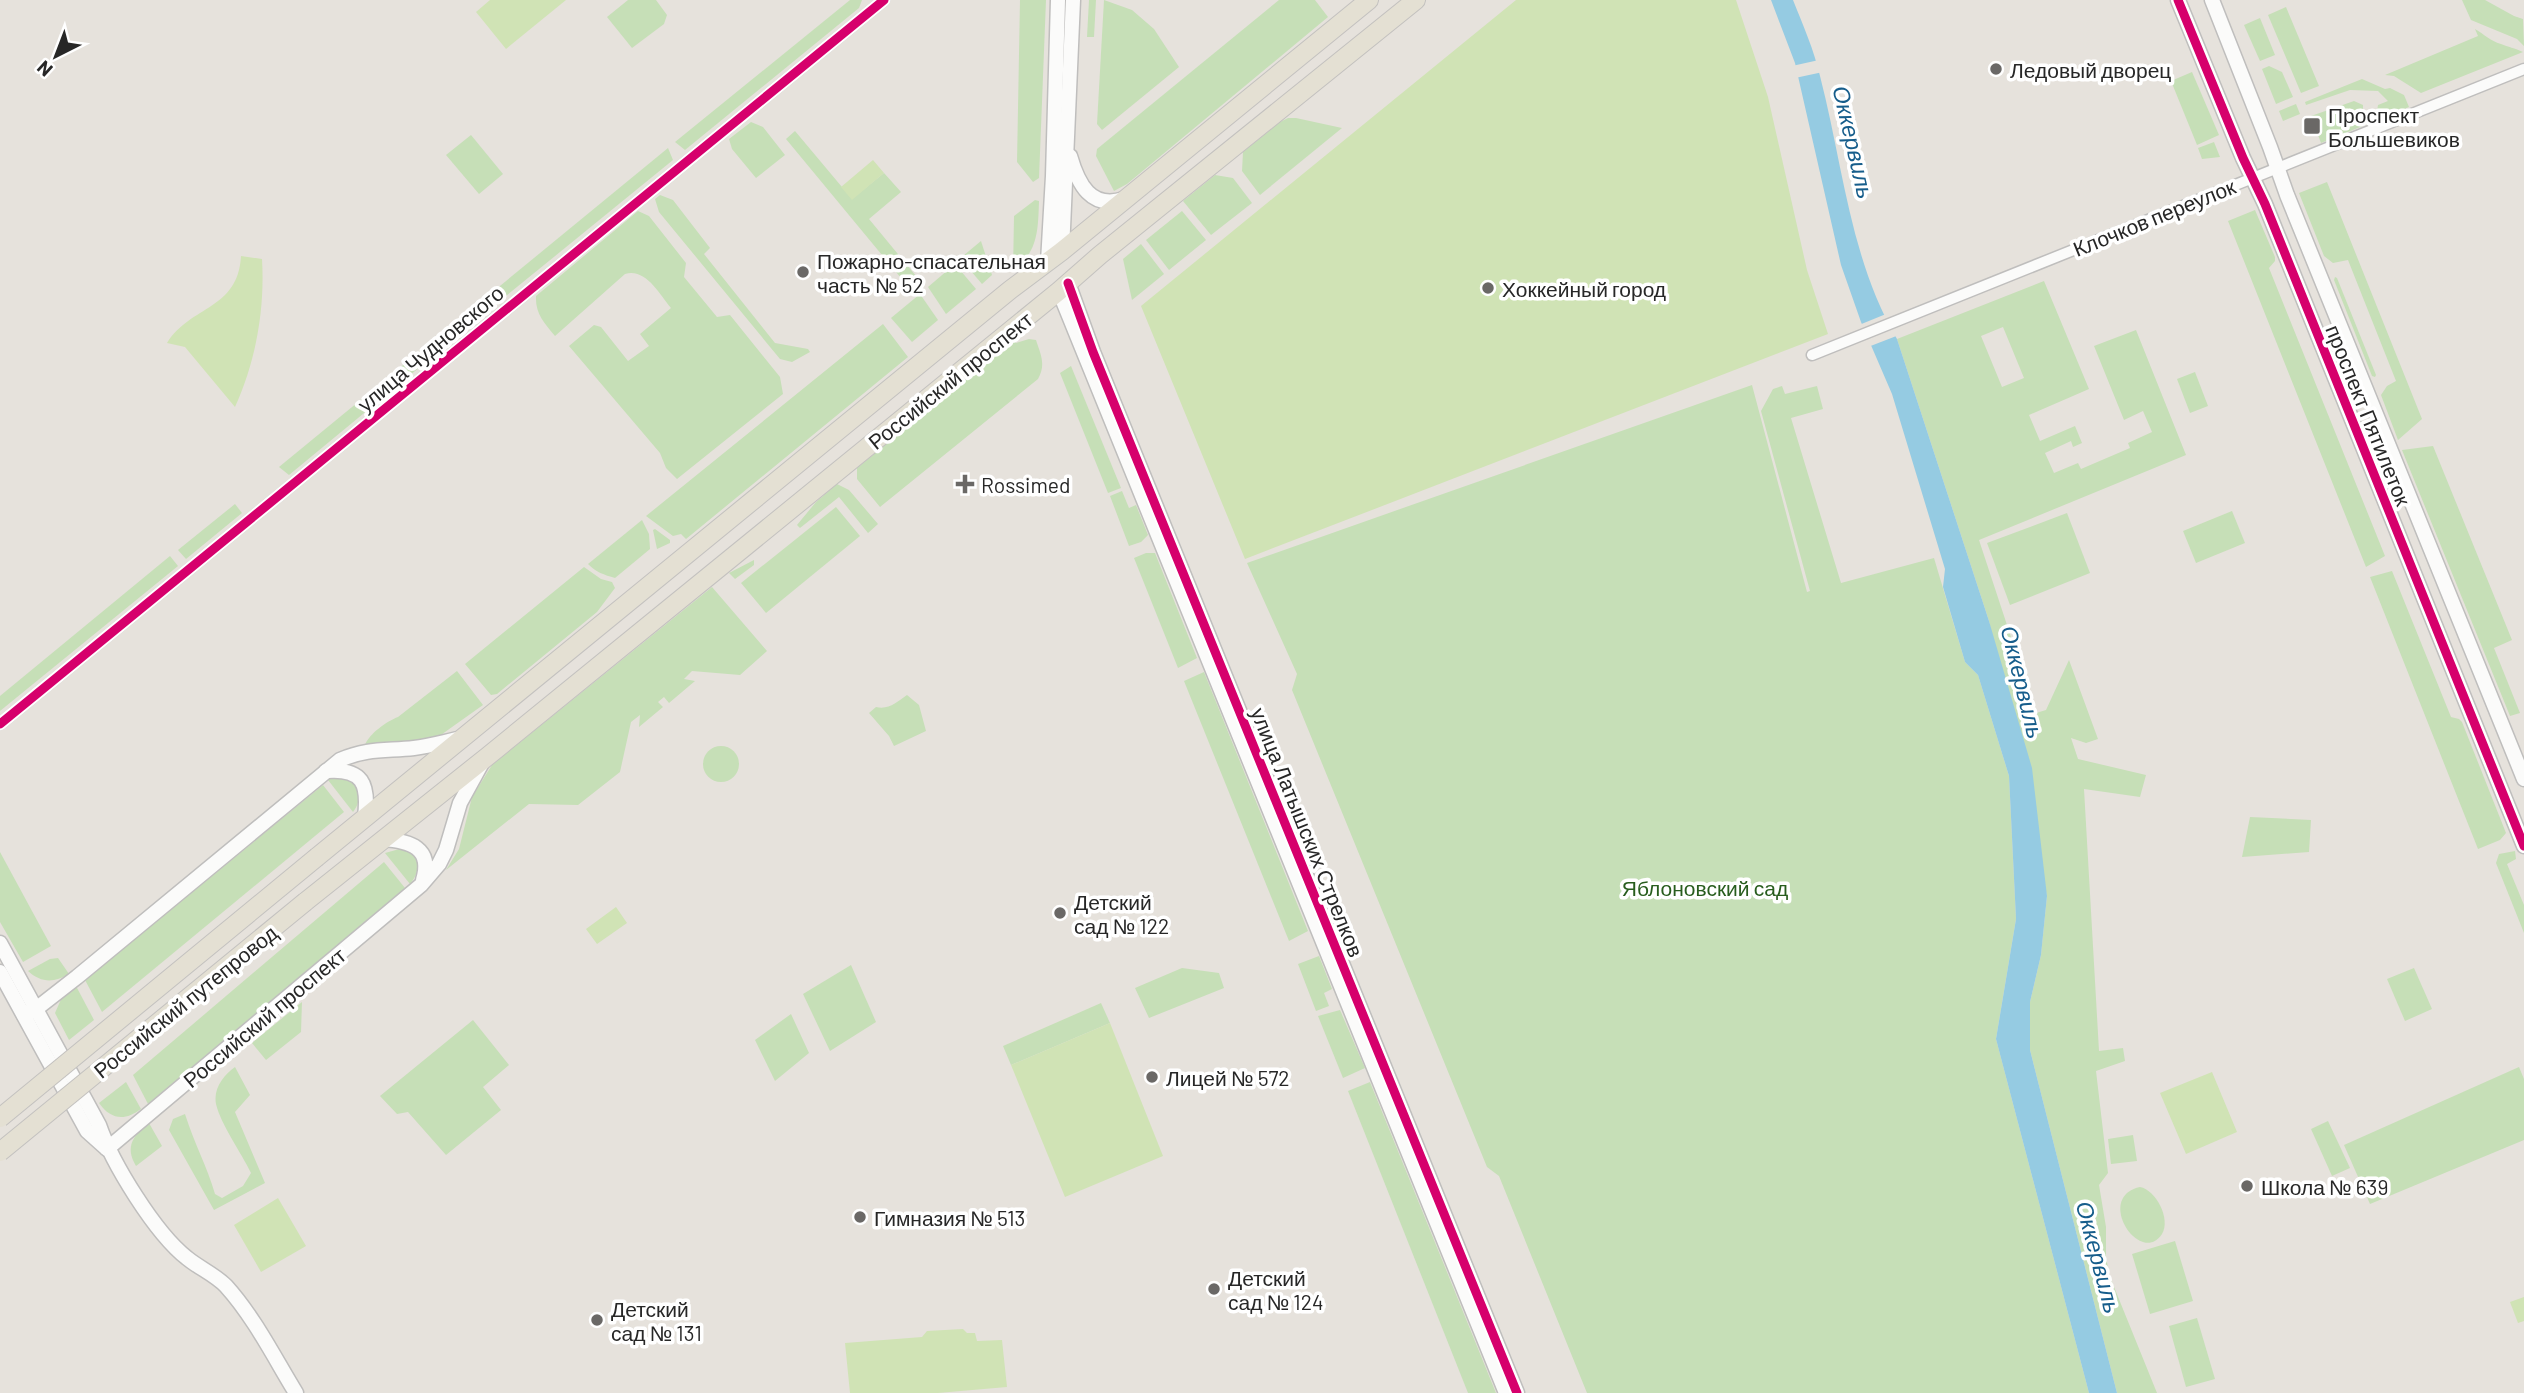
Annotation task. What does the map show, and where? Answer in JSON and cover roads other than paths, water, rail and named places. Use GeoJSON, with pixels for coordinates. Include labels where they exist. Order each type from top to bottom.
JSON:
{"type":"FeatureCollection","features":[{"type":"Feature","properties":{"kind":"main road","name":"Российский проспект"},"geometry":{"type":"LineString","coordinates":[[358,823],[1369,0]]}},
{"type":"Feature","properties":{"kind":"main road","name":"Российский проспект"},"geometry":{"type":"LineString","coordinates":[[376,844],[483,760],[1416,0]]}},
{"type":"Feature","properties":{"kind":"main road","name":"улица Латышских Стрелков"},"geometry":{"type":"LineString","coordinates":[[1055,256],[1064,287]]}},
{"type":"Feature","properties":{"kind":"main road","name":"Российский путепровод"},"geometry":{"type":"LineString","coordinates":[[0,1118],[358,823]]}},
{"type":"Feature","properties":{"kind":"main road","name":"Российский путепровод"},"geometry":{"type":"LineString","coordinates":[[0,1152],[376,844]]}},
{"type":"Feature","properties":{"kind":"street","name":"улица Чудновского"},"geometry":{"type":"LineString","coordinates":[[0,724],[884,0]]}},
{"type":"Feature","properties":{"kind":"street"},"geometry":{"type":"LineString","coordinates":[[1055,256],[1058,0]]}},
{"type":"Feature","properties":{"kind":"street"},"geometry":{"type":"LineString","coordinates":[[1055,256],[1067,144],[1073,0]]}},
{"type":"Feature","properties":{"kind":"street","name":"проспект Пятилеток"},"geometry":{"type":"LineString","coordinates":[[2178,0],[2265,204],[2524,846]]}},
{"type":"Feature","properties":{"kind":"street","name":"проспект Пятилеток"},"geometry":{"type":"LineString","coordinates":[[2212,0],[2287,195],[2524,779]]}},
{"type":"Feature","properties":{"kind":"street","name":"Клочков переулок"},"geometry":{"type":"LineString","coordinates":[[1812,355],[2524,69]]}},
{"type":"Feature","properties":{"kind":"street"},"geometry":{"type":"LineString","coordinates":[[1067,144],[1075,172],[1086,190],[1108,203],[1126,199]]}},
{"type":"Feature","properties":{"kind":"street","name":"улица Латышских Стрелков"},"geometry":{"type":"LineString","coordinates":[[1064,287],[1506,1393]]}},
{"type":"Feature","properties":{"kind":"street","name":"улица Латышских Стрелков"},"geometry":{"type":"LineString","coordinates":[[1064,287],[1088,340],[1517,1393]]}},
{"type":"Feature","properties":{"kind":"street","name":"Российский проспект"},"geometry":{"type":"LineString","coordinates":[[30,1012],[340,760],[372,750],[415,748],[464,737]]}},
{"type":"Feature","properties":{"kind":"street","name":"Российский проспект"},"geometry":{"type":"LineString","coordinates":[[107,1149],[421,885],[439,864],[446,850],[460,803],[483,760]]}},
{"type":"Feature","properties":{"kind":"street"},"geometry":{"type":"LineString","coordinates":[[326,771],[347,771],[363,781],[367,790],[358,823]]}},
{"type":"Feature","properties":{"kind":"street"},"geometry":{"type":"LineString","coordinates":[[376,844],[409,843],[418,848],[426,864],[421,885]]}},
{"type":"Feature","properties":{"kind":"street"},"geometry":{"type":"LineString","coordinates":[[0,943],[30,1012]]}},
{"type":"Feature","properties":{"kind":"street"},"geometry":{"type":"LineString","coordinates":[[0,972],[30,1012],[99,1125],[107,1149],[152,1219],[187,1258],[223,1283],[239,1301],[296,1393]]}},
{"type":"Feature","properties":{"kind":"water"},"geometry":{"type":"Polygon","coordinates":[[[1771,0],[1793,0],[1818,66],[1850,211],[1868,277],[1897,339],[1989,621],[2032,768],[2047,896],[2041,955],[2030,1002],[2030,1050],[2117,1393],[2089,1393],[1996,1039],[2016,919],[2009,776],[1978,675],[1965,662],[1943,587],[1945,569],[1892,394],[1861,322],[1841,265],[1795,63],[1771,0]]]}},
{"type":"Feature","properties":{"kind":"place","name":"Ледовый дворец"},"geometry":{"type":"Point","coordinates":[1996,69]}},
{"type":"Feature","properties":{"kind":"place","name":"Проспект Большевиков"},"geometry":{"type":"Point","coordinates":[2312,126]}},
{"type":"Feature","properties":{"kind":"place","name":"Пожарно-спасательная часть № 52"},"geometry":{"type":"Point","coordinates":[803,272]}},
{"type":"Feature","properties":{"kind":"place","name":"Хоккейный город"},"geometry":{"type":"Point","coordinates":[1488,288]}},
{"type":"Feature","properties":{"kind":"place","name":"Rossimed"},"geometry":{"type":"Point","coordinates":[965,484]}},
{"type":"Feature","properties":{"kind":"place","name":"Детский сад № 122"},"geometry":{"type":"Point","coordinates":[1060,913]}},
{"type":"Feature","properties":{"kind":"place","name":"Лицей № 572"},"geometry":{"type":"Point","coordinates":[1152,1077]}},
{"type":"Feature","properties":{"kind":"place","name":"Школа № 639"},"geometry":{"type":"Point","coordinates":[2247,1186]}},
{"type":"Feature","properties":{"kind":"place","name":"Гимназия № 513"},"geometry":{"type":"Point","coordinates":[860,1217]}},
{"type":"Feature","properties":{"kind":"place","name":"Детский сад № 124"},"geometry":{"type":"Point","coordinates":[1214,1289]}},
{"type":"Feature","properties":{"kind":"place","name":"Детский сад № 131"},"geometry":{"type":"Point","coordinates":[597,1320]}},
{"type":"Feature","properties":{"kind":"water label","name":"Оккервиль"},"geometry":{"type":"Point","coordinates":[1854,142]}},
{"type":"Feature","properties":{"kind":"water label","name":"Оккервиль"},"geometry":{"type":"Point","coordinates":[2023,682]}},
{"type":"Feature","properties":{"kind":"water label","name":"Оккервиль"},"geometry":{"type":"Point","coordinates":[2099,1257]}},
{"type":"Feature","properties":{"kind":"park label","name":"Яблоновский сад"},"geometry":{"type":"Point","coordinates":[1705,887]}}]}
